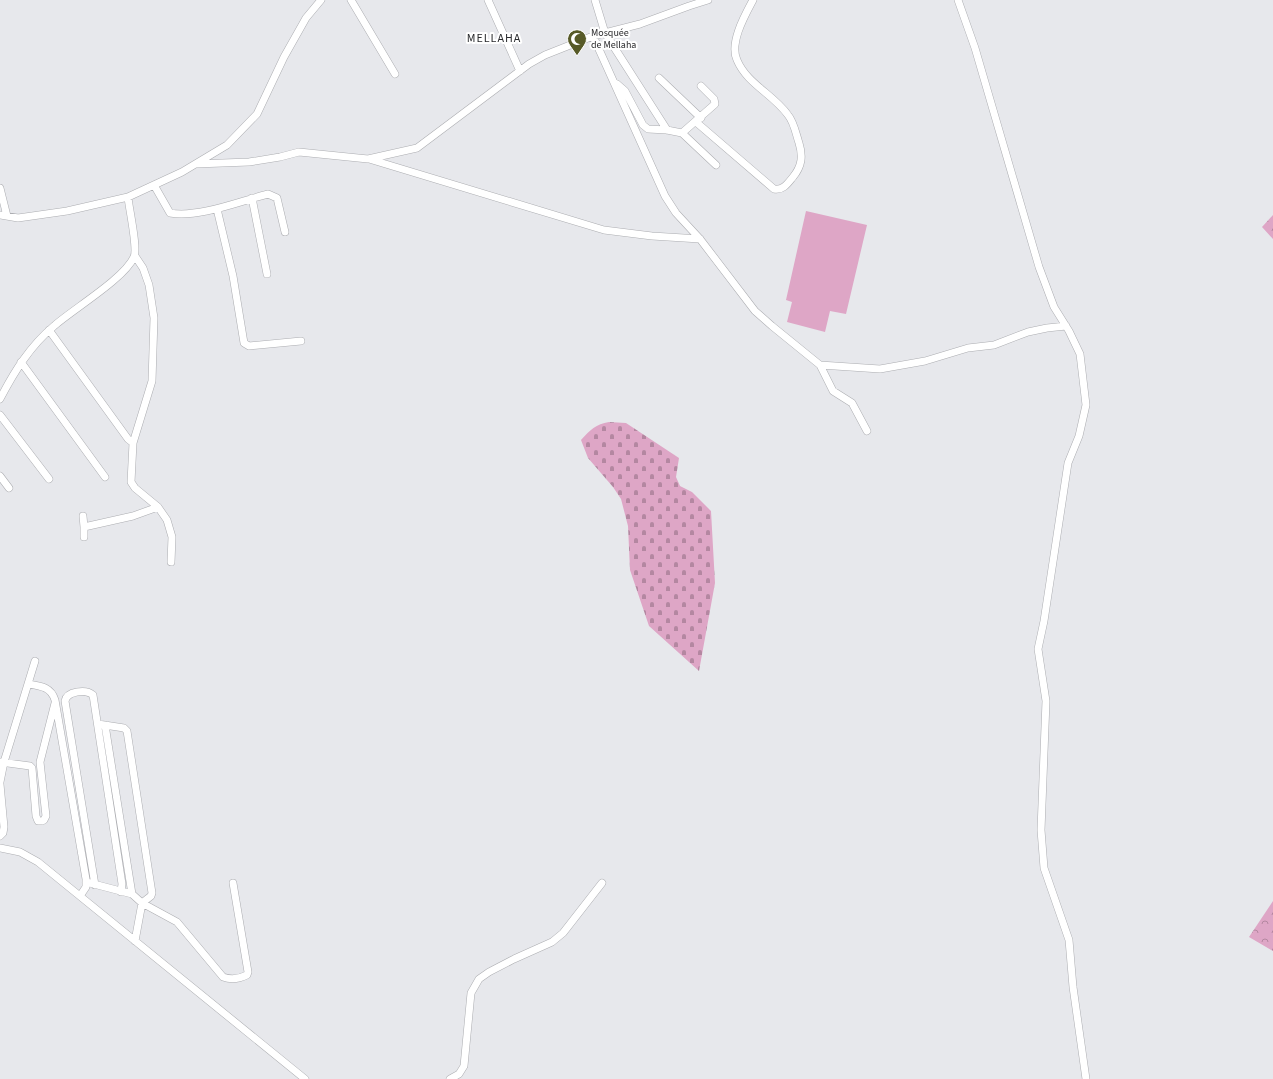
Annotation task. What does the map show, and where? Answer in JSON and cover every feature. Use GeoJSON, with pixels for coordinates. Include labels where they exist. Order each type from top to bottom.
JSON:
{"type":"FeatureCollection","features":[{"type":"Feature","properties":{"kind":"street"},"geometry":{"type":"LineString","coordinates":[[0,188],[3,216],[18,218],[67,211],[128,197],[154,186],[196,164],[227,145],[257,114],[284,57],[306,18],[321,0]]}},
{"type":"Feature","properties":{"kind":"street"},"geometry":{"type":"LineString","coordinates":[[351,0],[395,74]]}},
{"type":"Feature","properties":{"kind":"street"},"geometry":{"type":"LineString","coordinates":[[488,0],[520,71]]}},
{"type":"Feature","properties":{"kind":"street"},"geometry":{"type":"LineString","coordinates":[[595,0],[605,33],[667,130]]}},
{"type":"Feature","properties":{"kind":"street"},"geometry":{"type":"LineString","coordinates":[[368,159],[417,148],[520,71],[545,55],[593,36],[640,24],[708,0]]}},
{"type":"Feature","properties":{"kind":"street"},"geometry":{"type":"LineString","coordinates":[[659,78],[698,120],[774,188],[779,190],[783,188],[799,170],[801,162],[801,150],[792,121],[781,107],[748,77],[736,59],[735,45],[738,32],[753,0]]}},
{"type":"Feature","properties":{"kind":"street"},"geometry":{"type":"LineString","coordinates":[[958,0],[975,48],[1039,268],[1054,307],[1066,326],[1080,354],[1086,405],[1079,436],[1068,463],[1044,621],[1038,648],[1046,701],[1041,830],[1044,868],[1069,940],[1073,988],[1086,1079]]}},
{"type":"Feature","properties":{"kind":"street"},"geometry":{"type":"LineString","coordinates":[[593,36],[664,196],[676,214],[700,239],[755,311],[820,365],[833,391],[852,403],[867,431]]}},
{"type":"Feature","properties":{"kind":"street"},"geometry":{"type":"LineString","coordinates":[[614,82],[625,91],[643,125],[648,129],[667,130],[682,133],[716,165]]}},
{"type":"Feature","properties":{"kind":"street"},"geometry":{"type":"LineString","coordinates":[[682,133],[715,104],[714,99],[701,86]]}},
{"type":"Feature","properties":{"kind":"street"},"geometry":{"type":"LineString","coordinates":[[196,164],[248,162],[280,157],[298,152],[368,159],[604,230],[652,236],[700,239]]}},
{"type":"Feature","properties":{"kind":"street"},"geometry":{"type":"LineString","coordinates":[[154,186],[170,213],[178,214],[217,209],[268,194],[277,198],[285,232]]}},
{"type":"Feature","properties":{"kind":"street"},"geometry":{"type":"LineString","coordinates":[[0,399],[21,362],[42,337],[117,278],[135,256],[128,197]]}},
{"type":"Feature","properties":{"kind":"street"},"geometry":{"type":"LineString","coordinates":[[252,198],[267,274]]}},
{"type":"Feature","properties":{"kind":"street"},"geometry":{"type":"LineString","coordinates":[[217,209],[233,276],[244,343],[249,346],[300,341]]}},
{"type":"Feature","properties":{"kind":"street"},"geometry":{"type":"LineString","coordinates":[[135,256],[143,268],[149,285],[154,318],[152,381],[133,443],[131,482],[135,488],[158,507],[167,520],[172,537],[171,562]]}},
{"type":"Feature","properties":{"kind":"street"},"geometry":{"type":"LineString","coordinates":[[820,365],[880,369],[925,361],[968,348],[994,345],[1028,332],[1066,326]]}},
{"type":"Feature","properties":{"kind":"street"},"geometry":{"type":"LineString","coordinates":[[49,330],[128,439],[133,443]]}},
{"type":"Feature","properties":{"kind":"street"},"geometry":{"type":"LineString","coordinates":[[21,362],[105,477]]}},
{"type":"Feature","properties":{"kind":"street"},"geometry":{"type":"LineString","coordinates":[[0,393],[6,387]]}},
{"type":"Feature","properties":{"kind":"street"},"geometry":{"type":"LineString","coordinates":[[0,415],[49,479]]}},
{"type":"Feature","properties":{"kind":"street"},"geometry":{"type":"LineString","coordinates":[[0,476],[9,488]]}},
{"type":"Feature","properties":{"kind":"street"},"geometry":{"type":"LineString","coordinates":[[84,527],[132,516],[158,507]]}},
{"type":"Feature","properties":{"kind":"street"},"geometry":{"type":"LineString","coordinates":[[83,516],[84,538]]}},
{"type":"Feature","properties":{"kind":"street"},"geometry":{"type":"LineString","coordinates":[[0,836],[3,833],[4,827],[0,783],[2,762],[35,661]]}},
{"type":"Feature","properties":{"kind":"street"},"geometry":{"type":"LineString","coordinates":[[28,684],[46,688],[53,695],[55,700],[86,882],[86,887],[80,896]]}},
{"type":"Feature","properties":{"kind":"street"},"geometry":{"type":"LineString","coordinates":[[95,885],[65,701],[67,696],[71,694],[88,692],[93,695],[101,724],[132,894]]}},
{"type":"Feature","properties":{"kind":"street"},"geometry":{"type":"LineString","coordinates":[[2,762],[30,766],[32,768],[36,816],[38,821],[44,820],[46,816],[40,762],[55,700]]}},
{"type":"Feature","properties":{"kind":"street"},"geometry":{"type":"LineString","coordinates":[[101,724],[122,884],[121,892]]}},
{"type":"Feature","properties":{"kind":"street"},"geometry":{"type":"LineString","coordinates":[[101,724],[124,728],[127,731],[152,893],[151,896],[142,902],[135,941]]}},
{"type":"Feature","properties":{"kind":"street"},"geometry":{"type":"LineString","coordinates":[[0,848],[20,852],[38,862],[305,1079]]}},
{"type":"Feature","properties":{"kind":"street"},"geometry":{"type":"LineString","coordinates":[[86,882],[132,894],[142,902],[177,922],[223,977],[229,980],[242,978],[248,972],[233,883]]}},
{"type":"Feature","properties":{"kind":"street"},"geometry":{"type":"LineString","coordinates":[[450,1079],[459,1074],[464,1066],[471,993],[480,979],[489,972],[514,959],[552,942],[563,933],[602,883]]}},
{"type":"Feature","properties":{"kind":"green space"},"geometry":{"type":"Polygon","coordinates":[[[806,211],[867,225],[846,314],[830,311],[825,332],[787,322],[792,302],[786,300],[806,211]]]}},
{"type":"Feature","properties":{"kind":"green space"},"geometry":{"type":"Polygon","coordinates":[[[1273,215],[1273,239],[1262,227],[1273,215]]]}},
{"type":"Feature","properties":{"kind":"green space"},"geometry":{"type":"Polygon","coordinates":[[[609,422],[626,423],[679,458],[676,477],[680,486],[692,492],[711,511],[715,583],[699,671],[649,626],[630,570],[628,526],[621,499],[613,487],[588,458],[581,440],[587,433],[600,424],[609,422]]]}},
{"type":"Feature","properties":{"kind":"green space"},"geometry":{"type":"Polygon","coordinates":[[[1273,901],[1273,951],[1249,937],[1273,901]]]}},
{"type":"Feature","properties":{"kind":"place","name":"Mosquée de Mellaha"},"geometry":{"type":"Point","coordinates":[577,56]}},
{"type":"Feature","properties":{"kind":"district","name":"MELLAHA"},"geometry":{"type":"Point","coordinates":[494,38]}}]}
